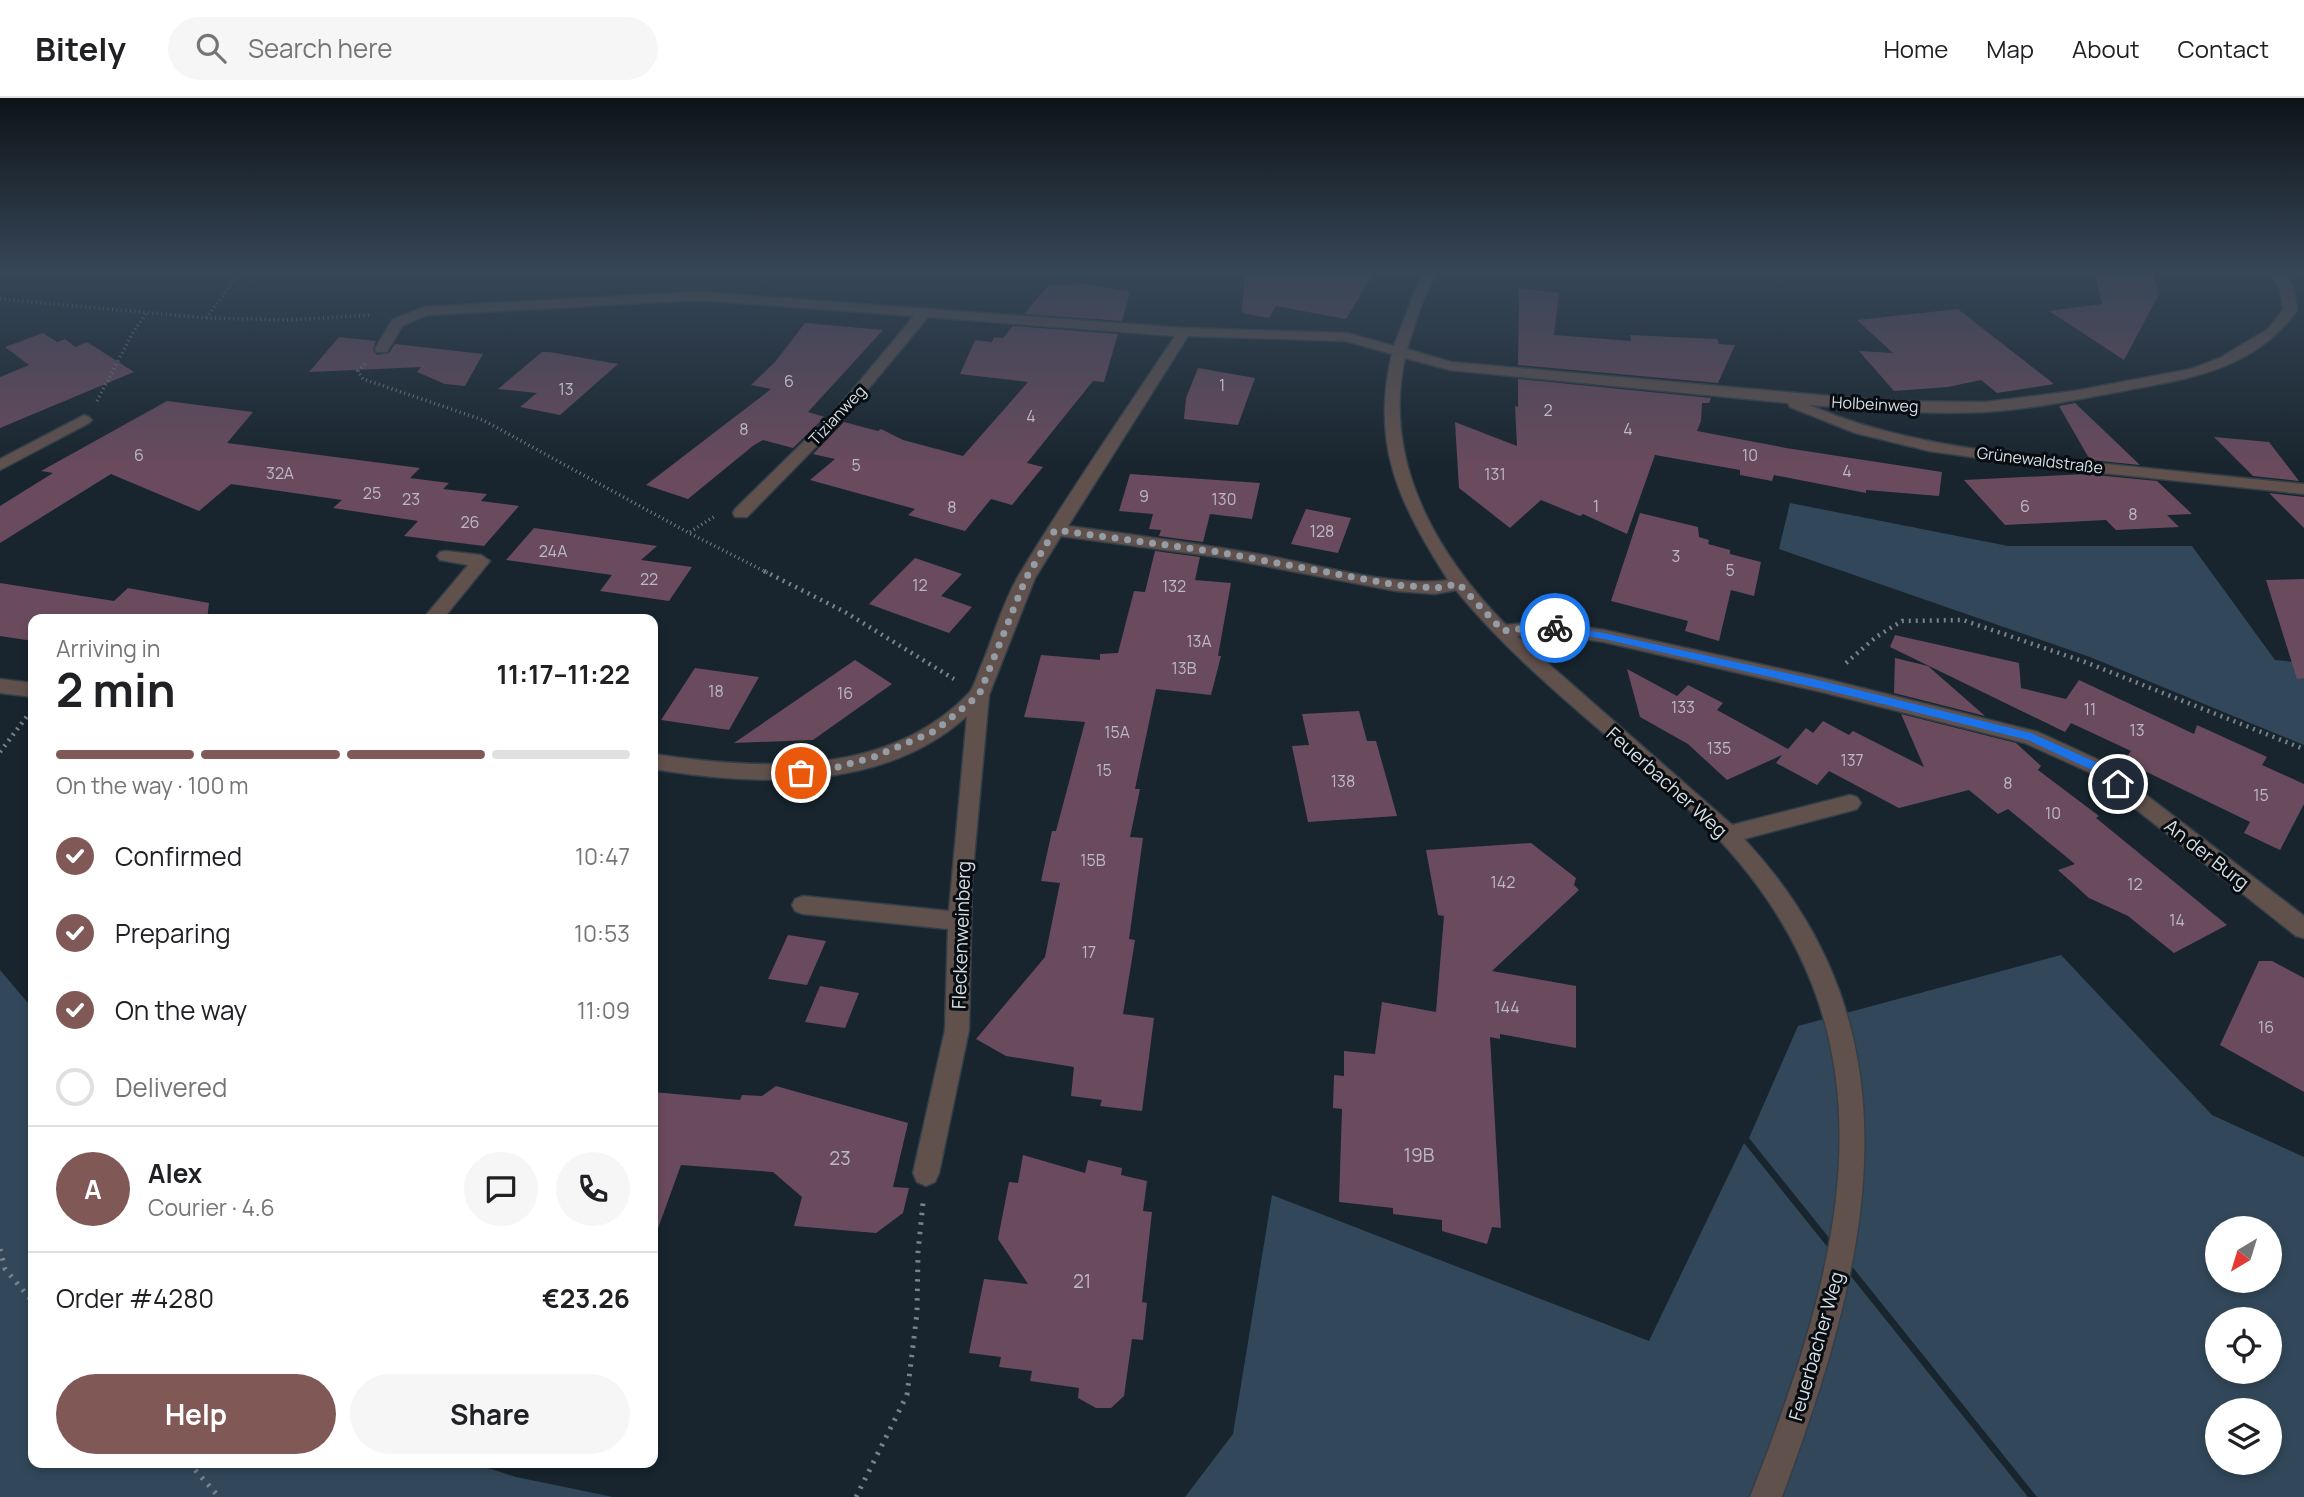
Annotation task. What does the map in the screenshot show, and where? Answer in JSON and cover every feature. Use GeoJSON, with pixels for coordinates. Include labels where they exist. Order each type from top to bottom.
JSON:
{"type":"FeatureCollection","features":[{"type":"Feature","properties":{"kind":"street"},"geometry":{"type":"LineString","coordinates":[[382,349],[388,338]]}},
{"type":"Feature","properties":{"kind":"street","name":"Tizianweg"},"geometry":{"type":"LineString","coordinates":[[741,513],[839,415],[903,338]]}},
{"type":"Feature","properties":{"kind":"street","name":"Fleckenweinberg"},"geometry":{"type":"LineString","coordinates":[[926,1173],[957,1030],[961,880],[979,695],[1026,578],[1180,338]]}},
{"type":"Feature","properties":{"kind":"street","name":"Holbeinweg"},"geometry":{"type":"LineString","coordinates":[[1351,338],[1450,366],[1885,406],[1985,407],[2074,396],[2195,373],[2224,361],[2262,338]]}},
{"type":"Feature","properties":{"kind":"street","name":"Feuerbacher Weg"},"geometry":{"type":"LineString","coordinates":[[1404,338],[1392,390],[1391,426],[1399,467],[1416,516],[1459,584],[1567,694],[1695,802],[1744,853],[1782,903],[1816,962],[1840,1027],[1852,1098],[1850,1176],[1837,1281],[1790,1437],[1766,1497]]}},
{"type":"Feature","properties":{"kind":"street","name":"Grünewaldstraße"},"geometry":{"type":"LineString","coordinates":[[1783,398],[1824,419],[1877,435],[1925,445],[2030,461],[2304,489]]}},
{"type":"Feature","properties":{"kind":"street"},"geometry":{"type":"LineString","coordinates":[[0,465],[84,420]]}},
{"type":"Feature","properties":{"kind":"street"},"geometry":{"type":"LineString","coordinates":[[1055,530],[1218,552],[1396,585],[1435,588],[1459,584]]}},
{"type":"Feature","properties":{"kind":"street"},"geometry":{"type":"LineString","coordinates":[[436,614],[481,561],[446,556]]}},
{"type":"Feature","properties":{"kind":"street","name":"An der Burg"},"geometry":{"type":"LineString","coordinates":[[1503,631],[1543,626],[1604,636],[1822,685],[2031,737],[2096,767],[2304,929]]}},
{"type":"Feature","properties":{"kind":"street"},"geometry":{"type":"LineString","coordinates":[[0,687],[28,690]]}},
{"type":"Feature","properties":{"kind":"street","name":"Fleckenweinberg"},"geometry":{"type":"LineString","coordinates":[[658,763],[761,775],[820,772],[874,757],[935,731],[979,695]]}},
{"type":"Feature","properties":{"kind":"street"},"geometry":{"type":"LineString","coordinates":[[1727,835],[1850,803]]}},
{"type":"Feature","properties":{"kind":"street"},"geometry":{"type":"LineString","coordinates":[[803,905],[960,921]]}},
{"type":"Feature","properties":{"kind":"path"},"geometry":{"type":"LineString","coordinates":[[110,381],[130,338]]}},
{"type":"Feature","properties":{"kind":"path"},"geometry":{"type":"LineString","coordinates":[[382,349],[358,371],[363,379],[483,420],[689,533],[845,612],[951,677]]}},
{"type":"Feature","properties":{"kind":"path"},"geometry":{"type":"LineString","coordinates":[[1822,685],[1876,637],[1902,621],[1963,620],[2085,662],[2304,749]]}},
{"type":"Feature","properties":{"kind":"path"},"geometry":{"type":"LineString","coordinates":[[0,752],[28,716]]}},
{"type":"Feature","properties":{"kind":"path"},"geometry":{"type":"LineString","coordinates":[[856,1497],[907,1395],[918,1313],[918,1252],[926,1173]]}},
{"type":"Feature","properties":{"kind":"path"},"geometry":{"type":"LineString","coordinates":[[0,1249],[5,1269],[28,1296]]}},
{"type":"Feature","properties":{"kind":"path"},"geometry":{"type":"LineString","coordinates":[[193,1468],[219,1497]]}},
{"type":"Feature","properties":{"kind":"shaded area"},"geometry":{"type":"Polygon","coordinates":[[[1790,503],[2008,546],[2192,546],[2275,660],[2304,663],[2304,745],[2090,657],[1779,549],[1790,503]]]}},
{"type":"Feature","properties":{"kind":"shaded area"},"geometry":{"type":"Polygon","coordinates":[[[2061,955],[2212,1115],[2304,1157],[2304,1497],[2037,1497],[1749,1138],[1798,1026],[2061,955]]]}},
{"type":"Feature","properties":{"kind":"shaded area"},"geometry":{"type":"Polygon","coordinates":[[[0,970],[28,1003],[28,1468],[488,1468],[516,1477],[613,1497],[0,1497],[0,970]]]}},
{"type":"Feature","properties":{"kind":"shaded area"},"geometry":{"type":"Polygon","coordinates":[[[1744,1143],[2028,1497],[1185,1497],[1233,1434],[1272,1195],[1649,1341],[1744,1143]]]}},
{"type":"Feature","properties":{"kind":"building"},"geometry":{"type":"Polygon","coordinates":[[[29,338],[51,338],[57,342],[65,339],[75,347],[87,342],[134,372],[0,428],[0,377],[29,365],[5,347],[29,338]]]}},
{"type":"Feature","properties":{"kind":"building"},"geometry":{"type":"Polygon","coordinates":[[[338,338],[376,341],[373,350],[377,355],[389,353],[395,344],[483,354],[465,386],[445,384],[417,372],[421,367],[309,372],[338,338]]]}},
{"type":"Feature","properties":{"kind":"building"},"geometry":{"type":"Polygon","coordinates":[[[793,338],[875,338],[808,412],[825,417],[793,448],[763,440],[688,499],[646,485],[771,389],[751,385],[775,362],[793,338]]]}},
{"type":"Feature","properties":{"kind":"building"},"geometry":{"type":"Polygon","coordinates":[[[993,338],[1117,338],[1104,382],[1093,381],[1027,463],[1043,467],[1012,505],[991,499],[965,531],[908,515],[915,509],[810,480],[835,459],[813,454],[844,422],[878,431],[881,429],[903,440],[963,456],[1028,382],[960,374],[975,340],[992,342],[993,338]]]}},
{"type":"Feature","properties":{"kind":"building"},"geometry":{"type":"Polygon","coordinates":[[[1518,338],[1631,341],[1631,338],[1701,338],[1717,339],[1719,344],[1735,345],[1718,383],[1518,365],[1518,338]]]}},
{"type":"Feature","properties":{"kind":"building"},"geometry":{"type":"Polygon","coordinates":[[[1877,338],[1995,338],[2054,384],[1997,393],[1981,380],[1948,387],[1894,391],[1859,351],[1893,353],[1877,338]]]}},
{"type":"Feature","properties":{"kind":"building"},"geometry":{"type":"Polygon","coordinates":[[[2091,338],[2136,338],[2124,360],[2091,338]]]}},
{"type":"Feature","properties":{"kind":"building"},"geometry":{"type":"Polygon","coordinates":[[[542,352],[618,364],[560,415],[520,407],[537,393],[498,389],[542,352]]]}},
{"type":"Feature","properties":{"kind":"building"},"geometry":{"type":"Polygon","coordinates":[[[1198,368],[1255,378],[1238,425],[1184,419],[1186,398],[1198,368]]]}},
{"type":"Feature","properties":{"kind":"building"},"geometry":{"type":"Polygon","coordinates":[[[1518,379],[1711,398],[1709,403],[1702,403],[1701,421],[1697,431],[1942,472],[1939,496],[1866,490],[1866,493],[1774,475],[1772,481],[1740,475],[1740,470],[1655,455],[1627,534],[1583,514],[1580,516],[1541,500],[1510,528],[1459,488],[1455,422],[1517,446],[1515,406],[1518,407],[1518,379]]]}},
{"type":"Feature","properties":{"kind":"building"},"geometry":{"type":"Polygon","coordinates":[[[167,401],[253,412],[227,443],[420,468],[410,478],[449,483],[443,489],[487,494],[481,501],[519,506],[484,546],[404,536],[418,521],[333,508],[342,500],[231,484],[199,511],[111,474],[0,543],[0,506],[53,473],[41,471],[167,401]]]}},
{"type":"Feature","properties":{"kind":"building"},"geometry":{"type":"Polygon","coordinates":[[[2075,403],[2140,465],[2090,460],[2059,406],[2075,403]]]}},
{"type":"Feature","properties":{"kind":"building"},"geometry":{"type":"Polygon","coordinates":[[[2214,437],[2269,442],[2299,481],[2253,476],[2214,437]]]}},
{"type":"Feature","properties":{"kind":"building"},"geometry":{"type":"Polygon","coordinates":[[[1130,474],[1260,483],[1252,519],[1210,514],[1203,542],[1159,536],[1161,530],[1149,529],[1153,514],[1119,511],[1130,474]]]}},
{"type":"Feature","properties":{"kind":"building"},"geometry":{"type":"Polygon","coordinates":[[[2085,474],[2157,481],[2192,514],[2167,515],[2179,527],[2116,530],[2106,520],[2005,525],[1964,480],[2085,474]]]}},
{"type":"Feature","properties":{"kind":"building"},"geometry":{"type":"Polygon","coordinates":[[[2269,493],[2304,497],[2304,528],[2269,493]]]}},
{"type":"Feature","properties":{"kind":"building"},"geometry":{"type":"Polygon","coordinates":[[[1306,509],[1351,518],[1338,553],[1291,544],[1306,509]]]}},
{"type":"Feature","properties":{"kind":"building"},"geometry":{"type":"Polygon","coordinates":[[[1640,513],[1698,527],[1699,537],[1709,540],[1708,544],[1730,550],[1730,554],[1761,562],[1754,596],[1731,590],[1719,641],[1685,631],[1688,621],[1611,601],[1640,513]]]}},
{"type":"Feature","properties":{"kind":"building"},"geometry":{"type":"Polygon","coordinates":[[[534,528],[657,546],[641,560],[692,567],[669,601],[600,591],[612,575],[506,560],[534,528]]]}},
{"type":"Feature","properties":{"kind":"building"},"geometry":{"type":"Polygon","coordinates":[[[1155,551],[1200,557],[1195,580],[1231,583],[1218,656],[1221,656],[1211,695],[1156,689],[1135,789],[1140,789],[1130,837],[1143,838],[1129,939],[1135,940],[1123,1014],[1154,1018],[1142,1111],[1100,1106],[1102,1100],[1071,1096],[1074,1067],[1006,1056],[976,1039],[1045,957],[1060,883],[1041,881],[1052,831],[1056,831],[1085,722],[1024,717],[1041,655],[1100,660],[1100,654],[1118,653],[1134,591],[1145,592],[1155,551]]]}},
{"type":"Feature","properties":{"kind":"building"},"geometry":{"type":"Polygon","coordinates":[[[915,558],[962,574],[941,596],[972,607],[949,633],[869,604],[915,558]]]}},
{"type":"Feature","properties":{"kind":"building"},"geometry":{"type":"Polygon","coordinates":[[[2304,579],[2304,678],[2297,679],[2266,580],[2304,579]]]}},
{"type":"Feature","properties":{"kind":"building"},"geometry":{"type":"Polygon","coordinates":[[[0,583],[114,601],[128,588],[209,603],[208,614],[28,614],[28,640],[0,636],[0,583]]]}},
{"type":"Feature","properties":{"kind":"building"},"geometry":{"type":"Polygon","coordinates":[[[1895,635],[2019,663],[2021,688],[2066,699],[2079,680],[2194,734],[2197,725],[2267,757],[2262,765],[2304,784],[2304,804],[2280,850],[2244,833],[2250,822],[2124,761],[2131,751],[2071,723],[2065,732],[1890,647],[1895,635]]]}},
{"type":"Feature","properties":{"kind":"building"},"geometry":{"type":"Polygon","coordinates":[[[1895,658],[1928,666],[1985,716],[1894,693],[1895,658]]]}},
{"type":"Feature","properties":{"kind":"building"},"geometry":{"type":"Polygon","coordinates":[[[855,660],[892,684],[813,740],[734,743],[855,660]]]}},
{"type":"Feature","properties":{"kind":"building"},"geometry":{"type":"Polygon","coordinates":[[[695,668],[759,677],[729,730],[661,720],[695,668]]]}},
{"type":"Feature","properties":{"kind":"building"},"geometry":{"type":"Polygon","coordinates":[[[1627,669],[1677,696],[1688,685],[1723,703],[1717,710],[1788,749],[1806,728],[1813,733],[1823,721],[1849,735],[1853,731],[1924,767],[1901,714],[2016,743],[2041,766],[2038,770],[2099,816],[2096,818],[2227,925],[2174,953],[2128,916],[2089,898],[2058,870],[2075,864],[2008,809],[1998,814],[1969,790],[1899,808],[1829,771],[1817,785],[1776,763],[1782,755],[1727,780],[1688,744],[1640,717],[1627,669]]]}},
{"type":"Feature","properties":{"kind":"building"},"geometry":{"type":"Polygon","coordinates":[[[1359,711],[1367,741],[1376,741],[1397,816],[1308,822],[1292,746],[1309,745],[1302,714],[1359,711]]]}},
{"type":"Feature","properties":{"kind":"building"},"geometry":{"type":"Polygon","coordinates":[[[1531,843],[1576,878],[1574,885],[1579,890],[1492,971],[1576,986],[1576,1048],[1500,1034],[1500,1039],[1490,1037],[1501,1228],[1492,1227],[1487,1244],[1442,1231],[1442,1220],[1393,1214],[1393,1208],[1339,1202],[1342,1109],[1333,1108],[1334,1075],[1344,1076],[1344,1051],[1375,1054],[1382,1002],[1436,1012],[1444,916],[1438,915],[1426,850],[1531,843]]]}},
{"type":"Feature","properties":{"kind":"building"},"geometry":{"type":"Polygon","coordinates":[[[788,935],[826,941],[807,985],[768,979],[788,935]]]}},
{"type":"Feature","properties":{"kind":"building"},"geometry":{"type":"Polygon","coordinates":[[[2259,961],[2272,961],[2304,978],[2304,1092],[2220,1045],[2259,961]]]}},
{"type":"Feature","properties":{"kind":"building"},"geometry":{"type":"Polygon","coordinates":[[[820,986],[859,993],[845,1028],[805,1022],[820,986]]]}},
{"type":"Feature","properties":{"kind":"building"},"geometry":{"type":"Polygon","coordinates":[[[776,1086],[908,1123],[893,1187],[909,1188],[903,1213],[876,1233],[794,1226],[802,1197],[773,1172],[681,1165],[658,1228],[658,1092],[740,1100],[742,1095],[762,1096],[776,1086]]]}},
{"type":"Feature","properties":{"kind":"building"},"geometry":{"type":"Polygon","coordinates":[[[1023,1155],[1085,1173],[1088,1160],[1122,1168],[1121,1175],[1147,1181],[1143,1211],[1152,1212],[1142,1302],[1147,1303],[1143,1340],[1132,1339],[1124,1396],[1111,1408],[1096,1408],[1078,1398],[1079,1388],[1030,1381],[1032,1371],[999,1367],[1001,1357],[969,1353],[984,1279],[1028,1284],[998,1239],[1009,1182],[1018,1183],[1023,1155]]]}},
{"type":"Feature","properties":{"kind":"way so far"},"geometry":{"type":"LineString","coordinates":[[801,773],[820,772],[874,757],[935,731],[979,695],[1026,578],[1055,530],[1218,552],[1396,585],[1435,588],[1459,584],[1503,631],[1543,626],[1555,628]]}},
{"type":"Feature","properties":{"kind":"route"},"geometry":{"type":"LineString","coordinates":[[1555,628],[1604,636],[1822,685],[2031,737],[2096,767],[2118,784]]}}]}
